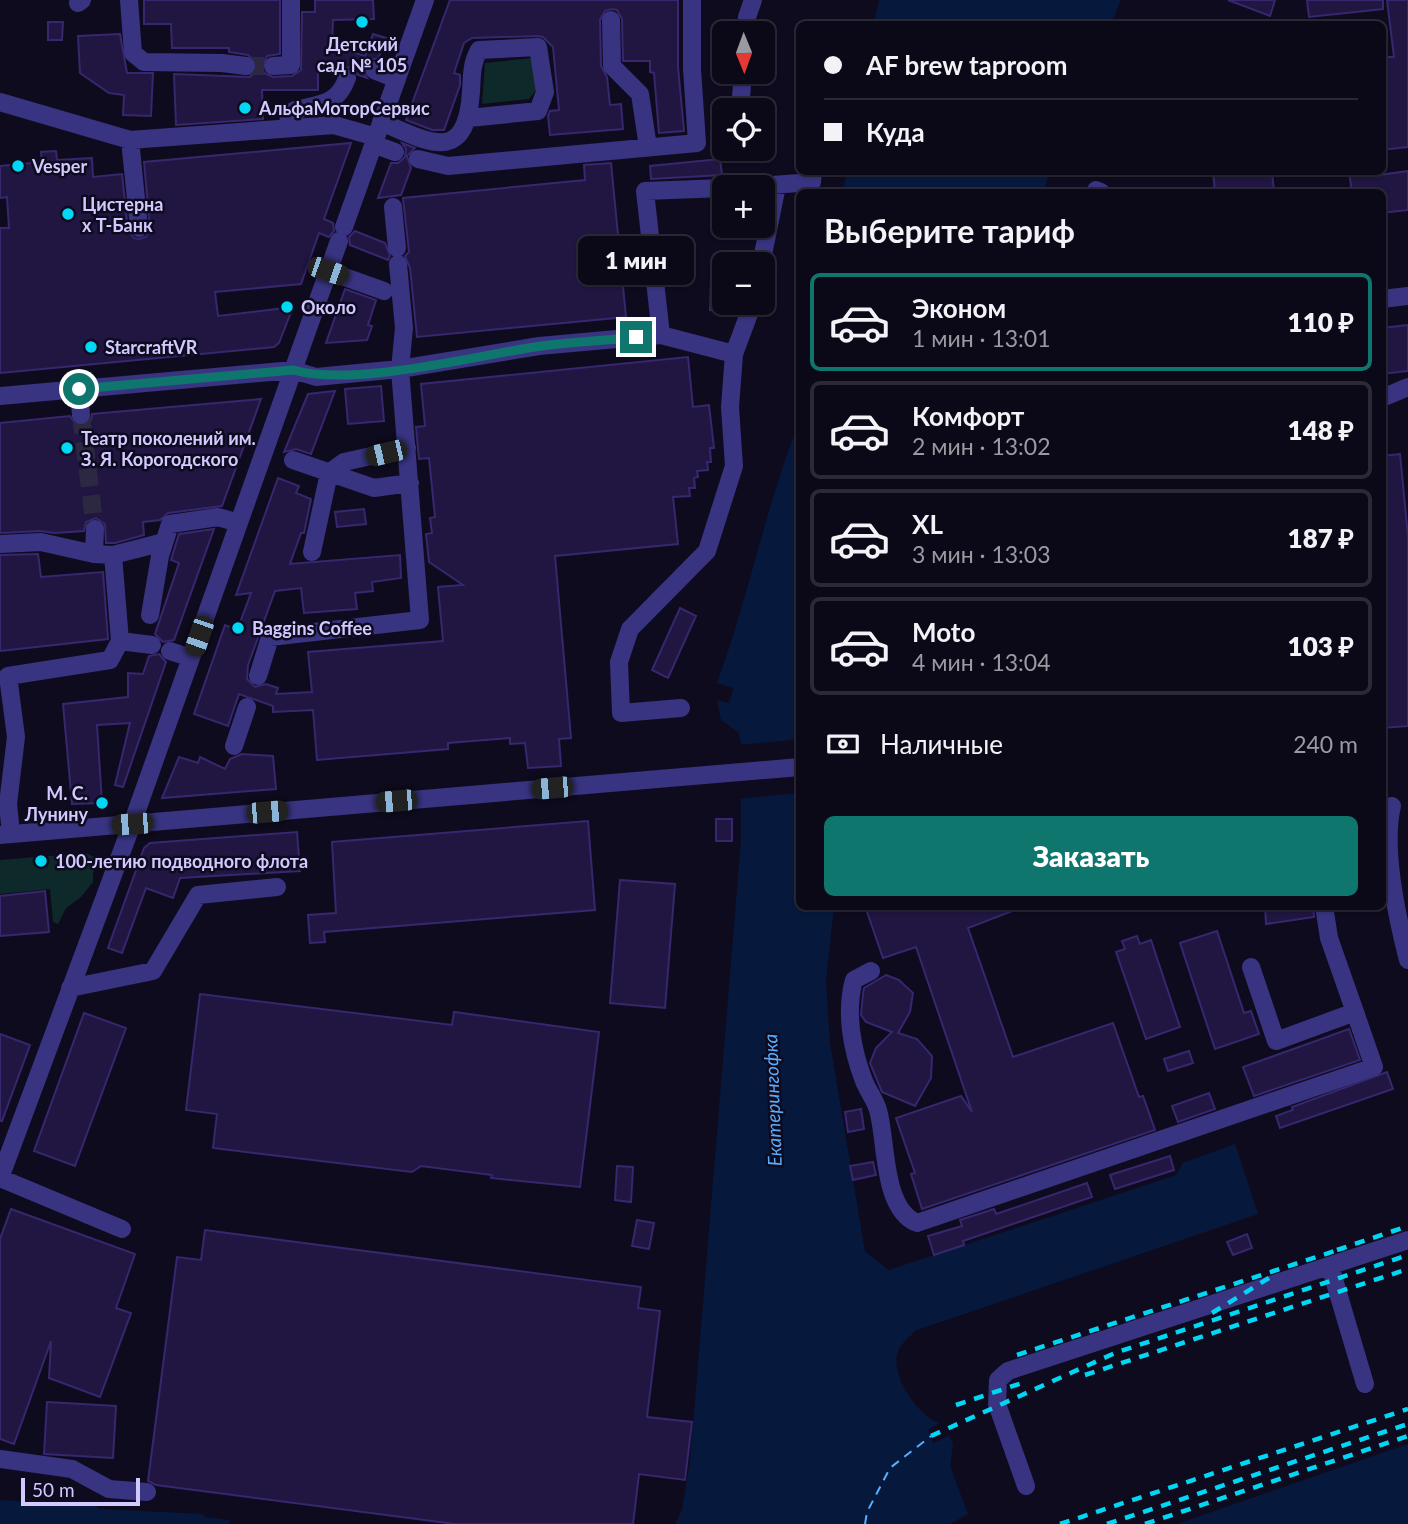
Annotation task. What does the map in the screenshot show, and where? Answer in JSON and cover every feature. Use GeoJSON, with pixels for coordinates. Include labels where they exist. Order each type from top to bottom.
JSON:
{"type":"FeatureCollection","features":[{"type":"Feature","properties":{"kind":"street"},"geometry":{"type":"LineString","coordinates":[[129,0],[132,53],[144,62],[222,62],[247,65]]}},
{"type":"Feature","properties":{"kind":"street"},"geometry":{"type":"LineString","coordinates":[[273,66],[291,65],[291,0]]}},
{"type":"Feature","properties":{"kind":"street"},"geometry":{"type":"LineString","coordinates":[[418,159],[448,166],[697,143],[692,69],[692,0]]}},
{"type":"Feature","properties":{"kind":"street"},"geometry":{"type":"LineString","coordinates":[[747,21],[753,0]]}},
{"type":"Feature","properties":{"kind":"street"},"geometry":{"type":"LineString","coordinates":[[122,1229],[0,1178],[85,943],[132,824],[397,79],[421,1]]}},
{"type":"Feature","properties":{"kind":"street"},"geometry":{"type":"LineString","coordinates":[[611,20],[612,66],[640,94],[648,147]]}},
{"type":"Feature","properties":{"kind":"street"},"geometry":{"type":"LineString","coordinates":[[0,102],[130,140],[334,125],[443,143],[457,136],[469,118],[473,61],[479,50],[538,47],[545,92],[538,111],[469,118]]}},
{"type":"Feature","properties":{"kind":"street"},"geometry":{"type":"LineString","coordinates":[[374,71],[397,79]]}},
{"type":"Feature","properties":{"kind":"street"},"geometry":{"type":"LineString","coordinates":[[288,128],[289,114],[333,100],[343,90],[347,78]]}},
{"type":"Feature","properties":{"kind":"street"},"geometry":{"type":"LineString","coordinates":[[377,134],[395,152]]}},
{"type":"Feature","properties":{"kind":"street"},"geometry":{"type":"LineString","coordinates":[[130,140],[139,228]]}},
{"type":"Feature","properties":{"kind":"street"},"geometry":{"type":"LineString","coordinates":[[763,252],[777,186],[812,182],[813,175]]}},
{"type":"Feature","properties":{"kind":"street"},"geometry":{"type":"LineString","coordinates":[[661,335],[645,191],[712,188]]}},
{"type":"Feature","properties":{"kind":"street"},"geometry":{"type":"LineString","coordinates":[[258,676],[270,637],[420,620],[400,369],[404,328],[393,207]]}},
{"type":"Feature","properties":{"kind":"street"},"geometry":{"type":"LineString","coordinates":[[328,271],[384,291]]}},
{"type":"Feature","properties":{"kind":"street"},"geometry":{"type":"LineString","coordinates":[[1386,299],[1408,296]]}},
{"type":"Feature","properties":{"kind":"street"},"geometry":{"type":"LineString","coordinates":[[681,708],[621,713],[619,662],[630,629],[707,551],[734,466],[730,407],[734,354],[749,315]]}},
{"type":"Feature","properties":{"kind":"street"},"geometry":{"type":"LineString","coordinates":[[0,396],[293,370],[316,377],[400,369],[539,346],[661,335],[734,354]]}},
{"type":"Feature","properties":{"kind":"street"},"geometry":{"type":"LineString","coordinates":[[1386,396],[1408,387]]}},
{"type":"Feature","properties":{"kind":"street"},"geometry":{"type":"LineString","coordinates":[[79,389],[81,415]]}},
{"type":"Feature","properties":{"kind":"street"},"geometry":{"type":"LineString","coordinates":[[312,552],[329,473],[344,463],[407,448]]}},
{"type":"Feature","properties":{"kind":"street"},"geometry":{"type":"LineString","coordinates":[[264,450],[374,488],[410,483]]}},
{"type":"Feature","properties":{"kind":"street"},"geometry":{"type":"LineString","coordinates":[[150,615],[170,524],[218,517],[239,523]]}},
{"type":"Feature","properties":{"kind":"street"},"geometry":{"type":"LineString","coordinates":[[94,554],[95,530]]}},
{"type":"Feature","properties":{"kind":"street"},"geometry":{"type":"LineString","coordinates":[[0,544],[41,542],[94,554],[113,555],[164,542]]}},
{"type":"Feature","properties":{"kind":"street"},"geometry":{"type":"LineString","coordinates":[[113,555],[120,641],[110,660],[8,676],[16,737],[5,834],[796,767]]}},
{"type":"Feature","properties":{"kind":"street"},"geometry":{"type":"LineString","coordinates":[[120,641],[152,645]]}},
{"type":"Feature","properties":{"kind":"street"},"geometry":{"type":"LineString","coordinates":[[170,651],[191,658]]}},
{"type":"Feature","properties":{"kind":"street"},"geometry":{"type":"LineString","coordinates":[[234,746],[247,707]]}},
{"type":"Feature","properties":{"kind":"street"},"geometry":{"type":"LineString","coordinates":[[1394,806],[1388,823],[1393,883],[1408,960]]}},
{"type":"Feature","properties":{"kind":"street"},"geometry":{"type":"LineString","coordinates":[[70,988],[153,971],[198,895],[277,887]]}},
{"type":"Feature","properties":{"kind":"street"},"geometry":{"type":"LineString","coordinates":[[871,971],[854,981],[849,999],[850,1025],[863,1079],[878,1110],[888,1176],[902,1211],[907,1219],[917,1223],[1374,1068],[1329,937],[1325,910]]}},
{"type":"Feature","properties":{"kind":"street"},"geometry":{"type":"LineString","coordinates":[[1251,967],[1276,1041],[1355,1013]]}},
{"type":"Feature","properties":{"kind":"street"},"geometry":{"type":"LineString","coordinates":[[1026,1486],[997,1404],[998,1380],[1008,1371],[1408,1240]]}},
{"type":"Feature","properties":{"kind":"street"},"geometry":{"type":"LineString","coordinates":[[1330,1266],[1365,1384]]}},
{"type":"Feature","properties":{"kind":"street"},"geometry":{"type":"LineString","coordinates":[[0,1459],[72,1469],[109,1489],[147,1492]]}},
{"type":"Feature","properties":{"kind":"green space"},"geometry":{"type":"Polygon","coordinates":[[[533,58],[536,90],[529,99],[482,104],[485,63],[533,58]]]}},
{"type":"Feature","properties":{"kind":"green space"},"geometry":{"type":"Polygon","coordinates":[[[86,853],[94,857],[97,866],[93,873],[93,882],[81,897],[66,908],[58,924],[53,922],[50,889],[0,894],[0,860],[86,853]]]}},
{"type":"Feature","properties":{"kind":"water"},"geometry":{"type":"Polygon","coordinates":[[[879,0],[1121,0],[1112,21],[875,21],[879,0]]]}},
{"type":"Feature","properties":{"kind":"water"},"geometry":{"type":"Polygon","coordinates":[[[846,175],[1049,175],[1044,189],[843,189],[846,175]]]}},
{"type":"Feature","properties":{"kind":"water","name":"Екатерингофка"},"geometry":{"type":"Polygon","coordinates":[[[796,431],[796,910],[834,910],[826,980],[830,1043],[865,1252],[889,1270],[1176,1175],[1183,1163],[1235,1144],[1258,1214],[917,1330],[906,1339],[896,1360],[902,1382],[915,1404],[940,1423],[928,1430],[933,1443],[949,1436],[953,1444],[950,1466],[968,1514],[950,1524],[675,1524],[682,1510],[690,1462],[741,841],[741,744],[739,733],[721,720],[717,700],[729,703],[734,688],[717,683],[796,431]]]}},
{"type":"Feature","properties":{"kind":"water"},"geometry":{"type":"Polygon","coordinates":[[[1408,1444],[1408,1524],[1177,1524],[1408,1444]]]}},
{"type":"Feature","properties":{"kind":"water"},"geometry":{"type":"Polygon","coordinates":[[[0,1500],[203,1514],[204,1517],[230,1520],[229,1524],[0,1524],[0,1500]]]}},
{"type":"Feature","properties":{"kind":"pier"},"geometry":{"type":"Polygon","coordinates":[[[796,739],[796,793],[737,799],[738,745],[796,739]]]}},
{"type":"Feature","properties":{"kind":"building"},"geometry":{"type":"Polygon","coordinates":[[[144,0],[280,0],[280,54],[267,56],[262,66],[264,73],[273,77],[292,76],[301,70],[302,12],[315,12],[315,0],[373,0],[374,19],[333,20],[332,46],[365,56],[373,34],[386,38],[378,59],[372,59],[364,65],[363,72],[367,78],[358,75],[351,67],[340,69],[318,62],[318,90],[262,90],[263,119],[176,125],[174,74],[250,77],[255,72],[257,62],[248,55],[229,52],[229,48],[172,48],[171,24],[144,24],[144,0]]]}},
{"type":"Feature","properties":{"kind":"building"},"geometry":{"type":"Polygon","coordinates":[[[450,0],[678,0],[678,67],[684,131],[659,133],[654,73],[650,72],[650,61],[623,61],[622,19],[617,10],[611,9],[605,11],[600,20],[601,66],[607,77],[610,105],[621,104],[623,129],[550,135],[548,116],[550,111],[559,110],[553,47],[543,37],[537,36],[472,38],[464,43],[454,73],[460,75],[460,85],[444,130],[432,130],[406,120],[450,0]]]}},
{"type":"Feature","properties":{"kind":"building"},"geometry":{"type":"Polygon","coordinates":[[[1228,0],[1275,0],[1270,16],[1228,0]]]}},
{"type":"Feature","properties":{"kind":"building"},"geometry":{"type":"Polygon","coordinates":[[[1307,0],[1383,0],[1383,9],[1309,17],[1307,0]]]}},
{"type":"Feature","properties":{"kind":"building"},"geometry":{"type":"Polygon","coordinates":[[[1387,0],[1408,0],[1408,147],[1386,150],[1386,57],[1394,57],[1387,0]]]}},
{"type":"Feature","properties":{"kind":"building"},"geometry":{"type":"Polygon","coordinates":[[[48,22],[63,22],[62,40],[48,40],[48,22]]]}},
{"type":"Feature","properties":{"kind":"building"},"geometry":{"type":"Polygon","coordinates":[[[120,34],[127,73],[153,73],[151,116],[123,115],[124,95],[109,93],[80,73],[78,36],[120,34]]]}},
{"type":"Feature","properties":{"kind":"building"},"geometry":{"type":"Polygon","coordinates":[[[351,143],[324,219],[333,223],[334,231],[329,237],[319,233],[301,284],[215,292],[218,316],[293,307],[279,343],[274,347],[0,373],[0,228],[9,228],[7,197],[0,198],[0,166],[42,162],[41,152],[56,151],[57,160],[92,158],[93,177],[122,174],[128,230],[134,238],[139,239],[146,237],[150,228],[144,162],[351,143]]]}},
{"type":"Feature","properties":{"kind":"building"},"geometry":{"type":"Polygon","coordinates":[[[402,143],[415,148],[407,156],[411,168],[401,195],[378,198],[391,163],[398,163],[405,157],[406,149],[402,143]]]}},
{"type":"Feature","properties":{"kind":"building"},"geometry":{"type":"Polygon","coordinates":[[[712,160],[720,161],[722,175],[651,179],[650,166],[712,160]]]}},
{"type":"Feature","properties":{"kind":"building"},"geometry":{"type":"Polygon","coordinates":[[[611,163],[626,317],[417,337],[410,268],[405,256],[409,252],[403,198],[585,180],[584,165],[611,163]]]}},
{"type":"Feature","properties":{"kind":"building"},"geometry":{"type":"Polygon","coordinates":[[[1408,171],[1408,210],[1386,213],[1386,189],[1352,189],[1349,175],[1408,171]]]}},
{"type":"Feature","properties":{"kind":"building"},"geometry":{"type":"Polygon","coordinates":[[[1213,175],[1272,175],[1274,189],[1215,189],[1213,175]]]}},
{"type":"Feature","properties":{"kind":"building"},"geometry":{"type":"Polygon","coordinates":[[[355,231],[385,243],[390,256],[388,260],[350,245],[349,237],[355,231]]]}},
{"type":"Feature","properties":{"kind":"building"},"geometry":{"type":"Polygon","coordinates":[[[711,279],[712,310],[710,310],[711,279]]]}},
{"type":"Feature","properties":{"kind":"building"},"geometry":{"type":"Polygon","coordinates":[[[345,289],[376,300],[368,325],[372,326],[367,340],[326,343],[345,289]]]}},
{"type":"Feature","properties":{"kind":"building"},"geometry":{"type":"Polygon","coordinates":[[[1408,325],[1408,371],[1386,374],[1386,328],[1408,325]]]}},
{"type":"Feature","properties":{"kind":"building"},"geometry":{"type":"Polygon","coordinates":[[[688,357],[693,407],[709,405],[714,448],[710,448],[711,462],[707,462],[708,470],[697,471],[698,477],[694,478],[695,488],[689,488],[690,496],[673,497],[678,544],[555,556],[571,738],[559,739],[561,766],[528,768],[525,743],[510,744],[510,738],[448,743],[448,749],[317,760],[313,710],[273,712],[273,706],[239,694],[228,726],[194,714],[225,625],[235,629],[237,624],[239,625],[251,593],[236,595],[278,478],[299,486],[296,493],[311,499],[304,533],[301,533],[290,564],[400,555],[401,578],[372,582],[373,591],[355,593],[357,609],[304,613],[301,588],[275,591],[248,665],[247,679],[255,687],[266,684],[278,688],[276,694],[312,692],[308,652],[443,641],[438,587],[463,585],[429,562],[426,534],[432,533],[430,518],[435,517],[429,458],[419,459],[416,427],[425,426],[421,384],[688,357]]]}},
{"type":"Feature","properties":{"kind":"building"},"geometry":{"type":"Polygon","coordinates":[[[381,386],[384,421],[348,424],[345,389],[381,386]]]}},
{"type":"Feature","properties":{"kind":"building"},"geometry":{"type":"Polygon","coordinates":[[[335,391],[311,454],[296,449],[284,452],[308,394],[335,391]]]}},
{"type":"Feature","properties":{"kind":"building"},"geometry":{"type":"Polygon","coordinates":[[[261,399],[222,506],[168,513],[160,520],[143,522],[144,535],[115,543],[106,543],[105,524],[96,518],[86,522],[84,531],[0,533],[0,423],[70,416],[76,425],[83,426],[91,420],[92,414],[261,399]]]}},
{"type":"Feature","properties":{"kind":"building"},"geometry":{"type":"Polygon","coordinates":[[[1400,454],[1408,536],[1408,726],[1386,728],[1386,456],[1400,454]]]}},
{"type":"Feature","properties":{"kind":"building"},"geometry":{"type":"Polygon","coordinates":[[[364,509],[366,524],[337,527],[335,512],[364,509]]]}},
{"type":"Feature","properties":{"kind":"building"},"geometry":{"type":"Polygon","coordinates":[[[214,529],[174,640],[163,642],[155,634],[179,563],[171,560],[179,534],[214,529]]]}},
{"type":"Feature","properties":{"kind":"building"},"geometry":{"type":"Polygon","coordinates":[[[38,554],[41,577],[103,572],[108,639],[0,651],[0,555],[38,554]]]}},
{"type":"Feature","properties":{"kind":"building"},"geometry":{"type":"Polygon","coordinates":[[[680,608],[696,616],[668,678],[652,670],[680,608]]]}},
{"type":"Feature","properties":{"kind":"building"},"geometry":{"type":"Polygon","coordinates":[[[159,654],[166,662],[123,787],[115,785],[130,723],[97,725],[102,803],[72,804],[63,704],[128,697],[128,673],[143,674],[149,656],[159,654]]]}},
{"type":"Feature","properties":{"kind":"building"},"geometry":{"type":"Polygon","coordinates":[[[242,754],[273,756],[276,789],[162,798],[179,757],[198,763],[200,757],[225,769],[230,759],[242,754]]]}},
{"type":"Feature","properties":{"kind":"building"},"geometry":{"type":"Polygon","coordinates":[[[716,819],[732,819],[732,841],[716,841],[716,819]]]}},
{"type":"Feature","properties":{"kind":"building"},"geometry":{"type":"Polygon","coordinates":[[[588,821],[595,910],[324,932],[325,942],[310,943],[308,915],[336,913],[332,842],[588,821]]]}},
{"type":"Feature","properties":{"kind":"building"},"geometry":{"type":"Polygon","coordinates":[[[297,832],[300,871],[180,878],[173,898],[146,888],[122,953],[108,948],[144,848],[150,843],[297,832]]]}},
{"type":"Feature","properties":{"kind":"building"},"geometry":{"type":"Polygon","coordinates":[[[620,880],[675,884],[665,1008],[610,1003],[620,880]]]}},
{"type":"Feature","properties":{"kind":"building"},"geometry":{"type":"Polygon","coordinates":[[[45,891],[49,932],[0,936],[0,896],[45,891]]]}},
{"type":"Feature","properties":{"kind":"building"},"geometry":{"type":"Polygon","coordinates":[[[866,910],[1015,910],[968,928],[1013,1057],[1113,1023],[1139,1097],[1143,1096],[1155,1130],[922,1209],[911,1174],[915,1173],[896,1118],[961,1096],[972,1112],[916,947],[883,958],[866,910]]]}},
{"type":"Feature","properties":{"kind":"building"},"geometry":{"type":"Polygon","coordinates":[[[1265,910],[1313,910],[1314,917],[1266,924],[1265,910]]]}},
{"type":"Feature","properties":{"kind":"building"},"geometry":{"type":"Polygon","coordinates":[[[1217,931],[1244,1013],[1251,1011],[1259,1034],[1215,1049],[1180,943],[1217,931]]]}},
{"type":"Feature","properties":{"kind":"building"},"geometry":{"type":"Polygon","coordinates":[[[1137,936],[1140,944],[1151,940],[1180,1027],[1146,1039],[1116,952],[1125,949],[1122,941],[1137,936]]]}},
{"type":"Feature","properties":{"kind":"building"},"geometry":{"type":"Polygon","coordinates":[[[886,975],[899,980],[913,993],[910,1012],[898,1033],[917,1039],[932,1056],[931,1078],[915,1106],[882,1092],[870,1063],[876,1048],[892,1032],[866,1022],[861,1015],[864,988],[886,975]]]}},
{"type":"Feature","properties":{"kind":"building"},"geometry":{"type":"Polygon","coordinates":[[[200,994],[452,1025],[454,1012],[599,1032],[580,1187],[491,1178],[492,1175],[421,1166],[412,1172],[213,1148],[217,1114],[186,1110],[200,994]]]}},
{"type":"Feature","properties":{"kind":"building"},"geometry":{"type":"Polygon","coordinates":[[[84,1013],[126,1028],[75,1166],[34,1151],[84,1013]]]}},
{"type":"Feature","properties":{"kind":"building"},"geometry":{"type":"Polygon","coordinates":[[[1349,1029],[1360,1060],[1254,1096],[1243,1067],[1349,1029]]]}},
{"type":"Feature","properties":{"kind":"building"},"geometry":{"type":"Polygon","coordinates":[[[0,1034],[30,1045],[2,1121],[0,1121],[0,1034]]]}},
{"type":"Feature","properties":{"kind":"building"},"geometry":{"type":"Polygon","coordinates":[[[1189,1051],[1193,1063],[1168,1071],[1164,1059],[1189,1051]]]}},
{"type":"Feature","properties":{"kind":"building"},"geometry":{"type":"Polygon","coordinates":[[[1387,1072],[1393,1089],[1280,1128],[1276,1116],[1293,1110],[1292,1107],[1387,1072]]]}},
{"type":"Feature","properties":{"kind":"building"},"geometry":{"type":"Polygon","coordinates":[[[1209,1093],[1215,1109],[1178,1122],[1172,1106],[1209,1093]]]}},
{"type":"Feature","properties":{"kind":"building"},"geometry":{"type":"Polygon","coordinates":[[[861,1109],[864,1129],[848,1132],[845,1112],[861,1109]]]}},
{"type":"Feature","properties":{"kind":"building"},"geometry":{"type":"Polygon","coordinates":[[[1170,1156],[1174,1170],[1115,1189],[1110,1175],[1170,1156]]]}},
{"type":"Feature","properties":{"kind":"building"},"geometry":{"type":"Polygon","coordinates":[[[873,1162],[876,1175],[853,1180],[850,1166],[873,1162]]]}},
{"type":"Feature","properties":{"kind":"building"},"geometry":{"type":"Polygon","coordinates":[[[617,1166],[633,1167],[631,1202],[615,1200],[617,1166]]]}},
{"type":"Feature","properties":{"kind":"building"},"geometry":{"type":"Polygon","coordinates":[[[1087,1183],[1092,1197],[963,1241],[964,1245],[934,1255],[928,1236],[962,1226],[960,1220],[994,1209],[996,1214],[1087,1183]]]}},
{"type":"Feature","properties":{"kind":"building"},"geometry":{"type":"Polygon","coordinates":[[[11,1209],[135,1254],[116,1308],[131,1313],[100,1397],[49,1378],[51,1341],[14,1444],[0,1439],[0,1239],[11,1209]]]}},
{"type":"Feature","properties":{"kind":"building"},"geometry":{"type":"Polygon","coordinates":[[[637,1220],[654,1223],[649,1249],[632,1246],[637,1220]]]}},
{"type":"Feature","properties":{"kind":"building"},"geometry":{"type":"Polygon","coordinates":[[[205,1230],[641,1287],[638,1308],[660,1311],[647,1417],[692,1422],[685,1480],[639,1474],[633,1524],[455,1524],[156,1485],[148,1481],[177,1257],[201,1260],[205,1230]]]}},
{"type":"Feature","properties":{"kind":"building"},"geometry":{"type":"Polygon","coordinates":[[[1247,1234],[1252,1248],[1233,1255],[1227,1242],[1247,1234]]]}},
{"type":"Feature","properties":{"kind":"building"},"geometry":{"type":"Polygon","coordinates":[[[47,1402],[116,1406],[113,1458],[44,1454],[47,1402]]]}},
{"type":"Feature","properties":{"kind":"ferry route"},"geometry":{"type":"LineString","coordinates":[[865,1524],[867,1512],[890,1468],[931,1436]]}},
{"type":"Feature","properties":{"kind":"tunnel"},"geometry":{"type":"LineString","coordinates":[[246,66],[273,66]]}},
{"type":"Feature","properties":{"kind":"tunnel"},"geometry":{"type":"LineString","coordinates":[[81,415],[95,529]]}},
{"type":"Feature","properties":{"kind":"railway"},"geometry":{"type":"LineString","coordinates":[[1337,1250],[1408,1226]]}},
{"type":"Feature","properties":{"kind":"railway"},"geometry":{"type":"LineString","coordinates":[[1017,1355],[1344,1248]]}},
{"type":"Feature","properties":{"kind":"railway"},"geometry":{"type":"LineString","coordinates":[[931,1436],[1115,1353],[1408,1255]]}},
{"type":"Feature","properties":{"kind":"railway"},"geometry":{"type":"LineString","coordinates":[[1085,1375],[1408,1269]]}},
{"type":"Feature","properties":{"kind":"railway"},"geometry":{"type":"LineString","coordinates":[[1212,1313],[1269,1278]]}},
{"type":"Feature","properties":{"kind":"railway"},"geometry":{"type":"LineString","coordinates":[[956,1405],[1025,1382]]}},
{"type":"Feature","properties":{"kind":"railway"},"geometry":{"type":"LineString","coordinates":[[1060,1524],[1408,1409]]}},
{"type":"Feature","properties":{"kind":"railway"},"geometry":{"type":"LineString","coordinates":[[1107,1524],[1408,1424]]}},
{"type":"Feature","properties":{"kind":"railway"},"geometry":{"type":"LineString","coordinates":[[1145,1524],[1408,1436]]}},
{"type":"Feature","properties":{"kind":"place","name":"Детский сад № 105"},"geometry":{"type":"Point","coordinates":[362,22]}},
{"type":"Feature","properties":{"kind":"place","name":"АльфаМоторСервис"},"geometry":{"type":"Point","coordinates":[245,108]}},
{"type":"Feature","properties":{"kind":"place","name":"Vesper"},"geometry":{"type":"Point","coordinates":[18,166]}},
{"type":"Feature","properties":{"kind":"place","name":"Цистерна х Т-Банк"},"geometry":{"type":"Point","coordinates":[68,214]}},
{"type":"Feature","properties":{"kind":"place","name":"Около"},"geometry":{"type":"Point","coordinates":[287,307]}},
{"type":"Feature","properties":{"kind":"place","name":"StarcraftVR"},"geometry":{"type":"Point","coordinates":[91,347]}},
{"type":"Feature","properties":{"kind":"place","name":"Театр поколений им. З. Я. Корогодского"},"geometry":{"type":"Point","coordinates":[67,448]}},
{"type":"Feature","properties":{"kind":"place","name":"Baggins Coffee"},"geometry":{"type":"Point","coordinates":[238,628]}},
{"type":"Feature","properties":{"kind":"place","name":"М. С. Лунину"},"geometry":{"type":"Point","coordinates":[102,803]}},
{"type":"Feature","properties":{"kind":"place","name":"100-летию подводного флота"},"geometry":{"type":"Point","coordinates":[41,861]}},
{"type":"Feature","properties":{"kind":"route"},"geometry":{"type":"LineString","coordinates":[[79,389],[293,370],[316,377],[370,372],[539,346],[636,337]]}}]}
